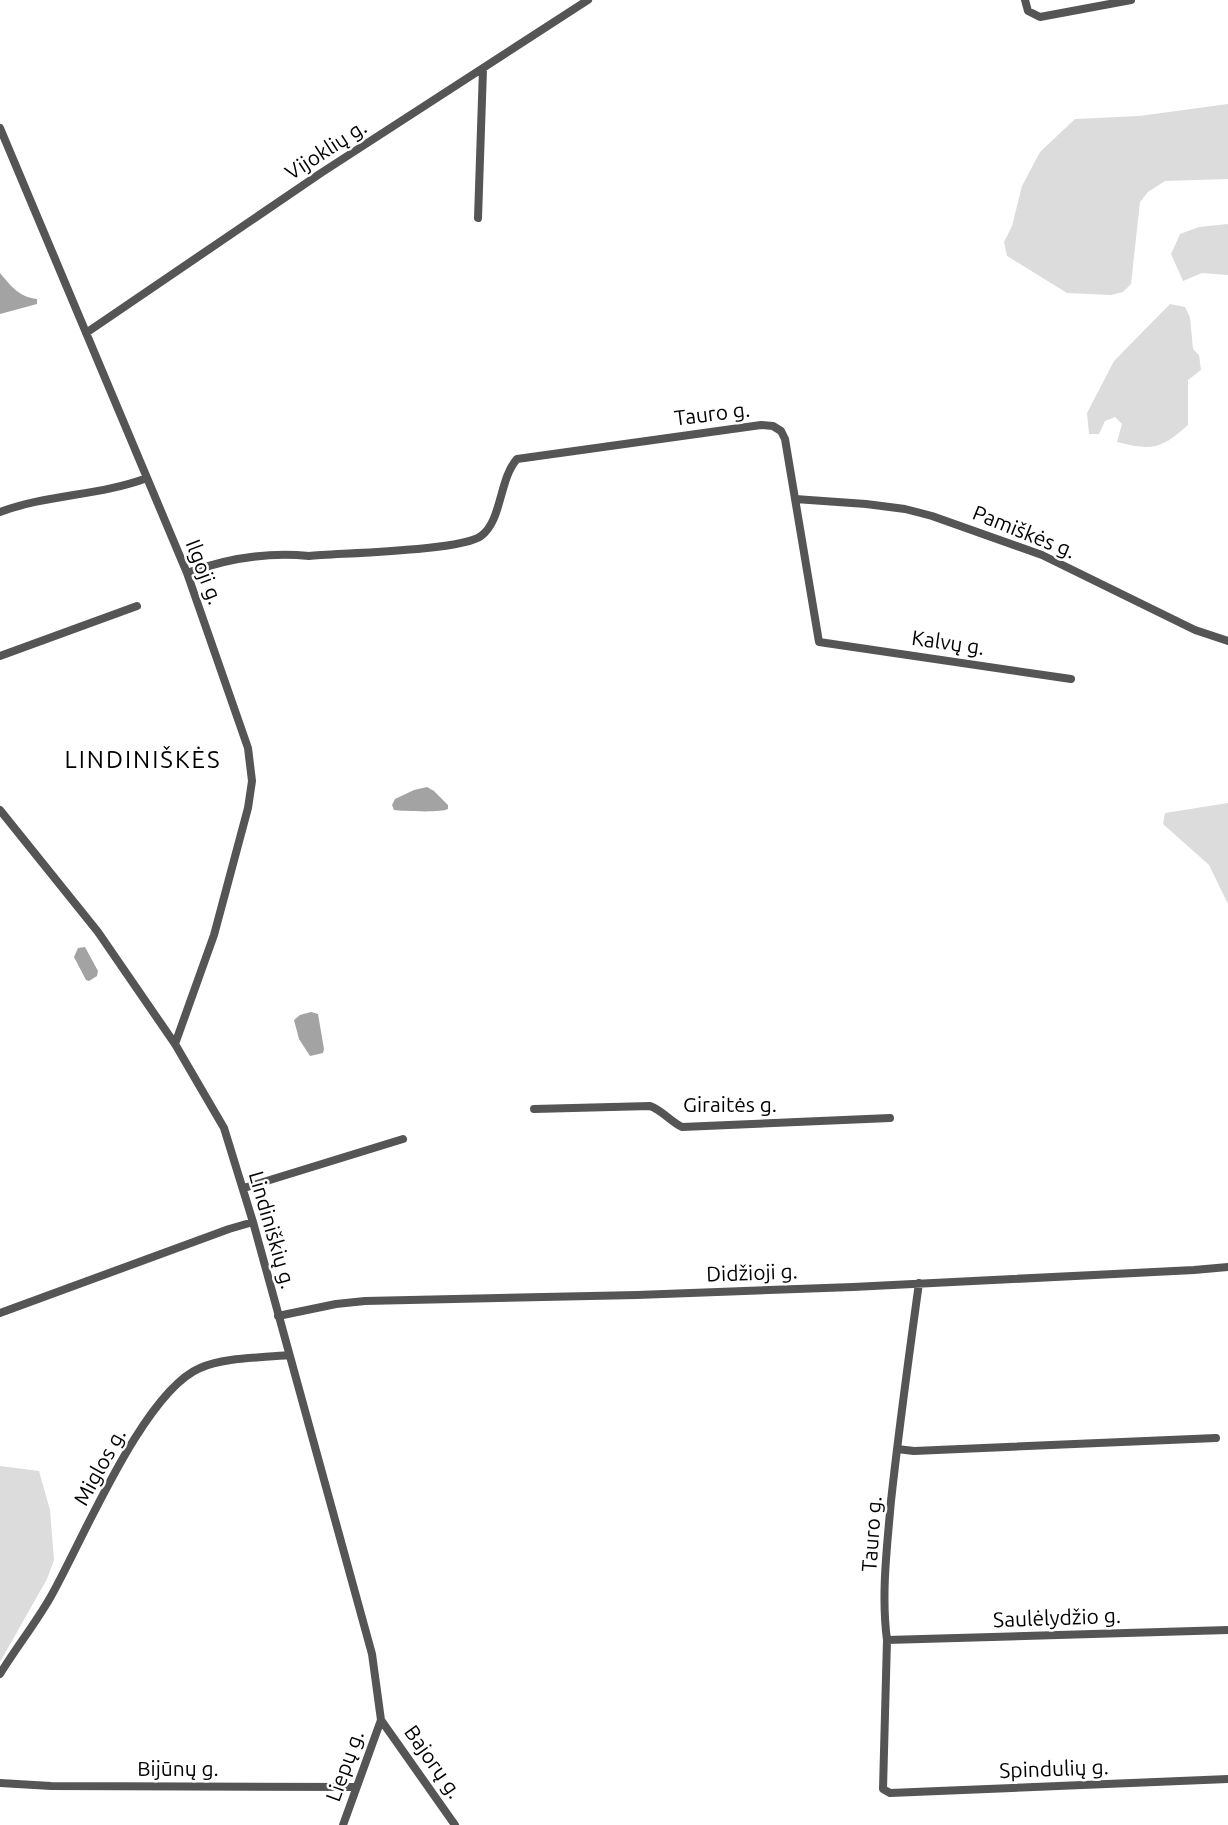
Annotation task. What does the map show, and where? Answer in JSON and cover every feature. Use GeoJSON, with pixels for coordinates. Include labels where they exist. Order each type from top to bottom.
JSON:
{"type":"FeatureCollection","features":[{"type":"Feature","properties":{"kind":"street","name":"Vijoklių g."},"geometry":{"type":"LineString","coordinates":[[86,333],[321,173],[588,0]]}},
{"type":"Feature","properties":{"kind":"street"},"geometry":{"type":"LineString","coordinates":[[1025,0],[1028,11],[1040,17],[1131,0]]}},
{"type":"Feature","properties":{"kind":"street"},"geometry":{"type":"LineString","coordinates":[[478,218],[483,69]]}},
{"type":"Feature","properties":{"kind":"street","name":"Ilgoji g."},"geometry":{"type":"LineString","coordinates":[[0,128],[187,573],[248,748],[252,781],[247,808],[214,935],[175,1044]]}},
{"type":"Feature","properties":{"kind":"street","name":"Tauro g."},"geometry":{"type":"LineString","coordinates":[[187,573],[261,555],[309,556],[449,545],[480,537],[491,523],[508,469],[517,459],[703,432],[773,426],[781,431],[785,439],[819,642]]}},
{"type":"Feature","properties":{"kind":"street"},"geometry":{"type":"LineString","coordinates":[[0,512],[43,500],[109,490],[147,478]]}},
{"type":"Feature","properties":{"kind":"street","name":"Pamiškės g."},"geometry":{"type":"LineString","coordinates":[[795,499],[866,503],[905,509],[971,529],[1042,555],[1195,630],[1228,641]]}},
{"type":"Feature","properties":{"kind":"street"},"geometry":{"type":"LineString","coordinates":[[0,656],[137,606]]}},
{"type":"Feature","properties":{"kind":"street","name":"Kalvų g."},"geometry":{"type":"LineString","coordinates":[[819,642],[1071,679]]}},
{"type":"Feature","properties":{"kind":"street","name":"Lindiniškių g."},"geometry":{"type":"LineString","coordinates":[[0,810],[79,905],[175,1044],[224,1129],[244,1188],[372,1654],[381,1720]]}},
{"type":"Feature","properties":{"kind":"street","name":"Giraitės g."},"geometry":{"type":"LineString","coordinates":[[534,1109],[650,1106],[660,1110],[671,1122],[682,1127],[890,1118]]}},
{"type":"Feature","properties":{"kind":"street"},"geometry":{"type":"LineString","coordinates":[[244,1188],[402,1139]]}},
{"type":"Feature","properties":{"kind":"street"},"geometry":{"type":"LineString","coordinates":[[0,1313],[229,1228],[253,1222]]}},
{"type":"Feature","properties":{"kind":"street","name":"Didžioji g."},"geometry":{"type":"LineString","coordinates":[[278,1316],[365,1301],[570,1294],[637,1295],[1228,1267]]}},
{"type":"Feature","properties":{"kind":"street","name":"Tauro g."},"geometry":{"type":"LineString","coordinates":[[883,1789],[886,1558],[897,1448],[919,1283]]}},
{"type":"Feature","properties":{"kind":"street","name":"Miglos g."},"geometry":{"type":"LineString","coordinates":[[0,1674],[49,1600],[125,1456],[163,1396],[199,1368],[215,1363],[289,1354]]}},
{"type":"Feature","properties":{"kind":"street"},"geometry":{"type":"LineString","coordinates":[[897,1448],[914,1451],[1216,1438]]}},
{"type":"Feature","properties":{"kind":"street","name":"Saulėlydžio g."},"geometry":{"type":"LineString","coordinates":[[887,1640],[1228,1630]]}},
{"type":"Feature","properties":{"kind":"street","name":"Liepų g."},"geometry":{"type":"LineString","coordinates":[[343,1825],[381,1720]]}},
{"type":"Feature","properties":{"kind":"street","name":"Bajorų g."},"geometry":{"type":"LineString","coordinates":[[381,1720],[455,1825]]}},
{"type":"Feature","properties":{"kind":"street","name":"Spindulių g."},"geometry":{"type":"LineString","coordinates":[[883,1789],[890,1793],[1228,1779]]}},
{"type":"Feature","properties":{"kind":"street","name":"Bijūnų g."},"geometry":{"type":"LineString","coordinates":[[0,1783],[51,1786],[356,1787]]}},
{"type":"Feature","properties":{"kind":"shaded area"},"geometry":{"type":"Polygon","coordinates":[[[1228,104],[1228,179],[1165,181],[1148,192],[1140,202],[1131,284],[1123,292],[1111,295],[1067,293],[1007,256],[1004,242],[1012,226],[1022,186],[1040,152],[1075,119],[1139,116],[1228,104]]]}},
{"type":"Feature","properties":{"kind":"shaded area"},"geometry":{"type":"Polygon","coordinates":[[[1228,224],[1228,275],[1202,273],[1183,281],[1171,254],[1180,234],[1199,227],[1228,224]]]}},
{"type":"Feature","properties":{"kind":"shaded area"},"geometry":{"type":"Polygon","coordinates":[[[0,273],[20,293],[37,299],[37,304],[0,314],[0,273]]]}},
{"type":"Feature","properties":{"kind":"shaded area"},"geometry":{"type":"Polygon","coordinates":[[[1170,304],[1185,307],[1190,317],[1193,349],[1199,355],[1201,370],[1188,380],[1188,425],[1171,439],[1148,447],[1117,442],[1122,424],[1115,417],[1105,421],[1099,434],[1089,434],[1087,413],[1114,361],[1170,304]]]}},
{"type":"Feature","properties":{"kind":"shaded area"},"geometry":{"type":"Polygon","coordinates":[[[427,787],[448,805],[448,809],[394,810],[392,805],[395,799],[427,787]]]}},
{"type":"Feature","properties":{"kind":"shaded area"},"geometry":{"type":"Polygon","coordinates":[[[1228,803],[1228,904],[1209,865],[1163,824],[1165,813],[1228,803]]]}},
{"type":"Feature","properties":{"kind":"shaded area"},"geometry":{"type":"Polygon","coordinates":[[[85,947],[98,971],[97,976],[89,981],[74,957],[78,948],[85,947]]]}},
{"type":"Feature","properties":{"kind":"shaded area"},"geometry":{"type":"Polygon","coordinates":[[[311,1012],[318,1014],[324,1049],[323,1053],[310,1056],[299,1039],[294,1020],[311,1012]]]}},
{"type":"Feature","properties":{"kind":"shaded area"},"geometry":{"type":"Polygon","coordinates":[[[0,1466],[39,1471],[50,1510],[54,1560],[47,1579],[0,1662],[0,1466]]]}},
{"type":"Feature","properties":{"kind":"district","name":"LINDINIŠKĖS"},"geometry":{"type":"Point","coordinates":[143,760]}}]}
